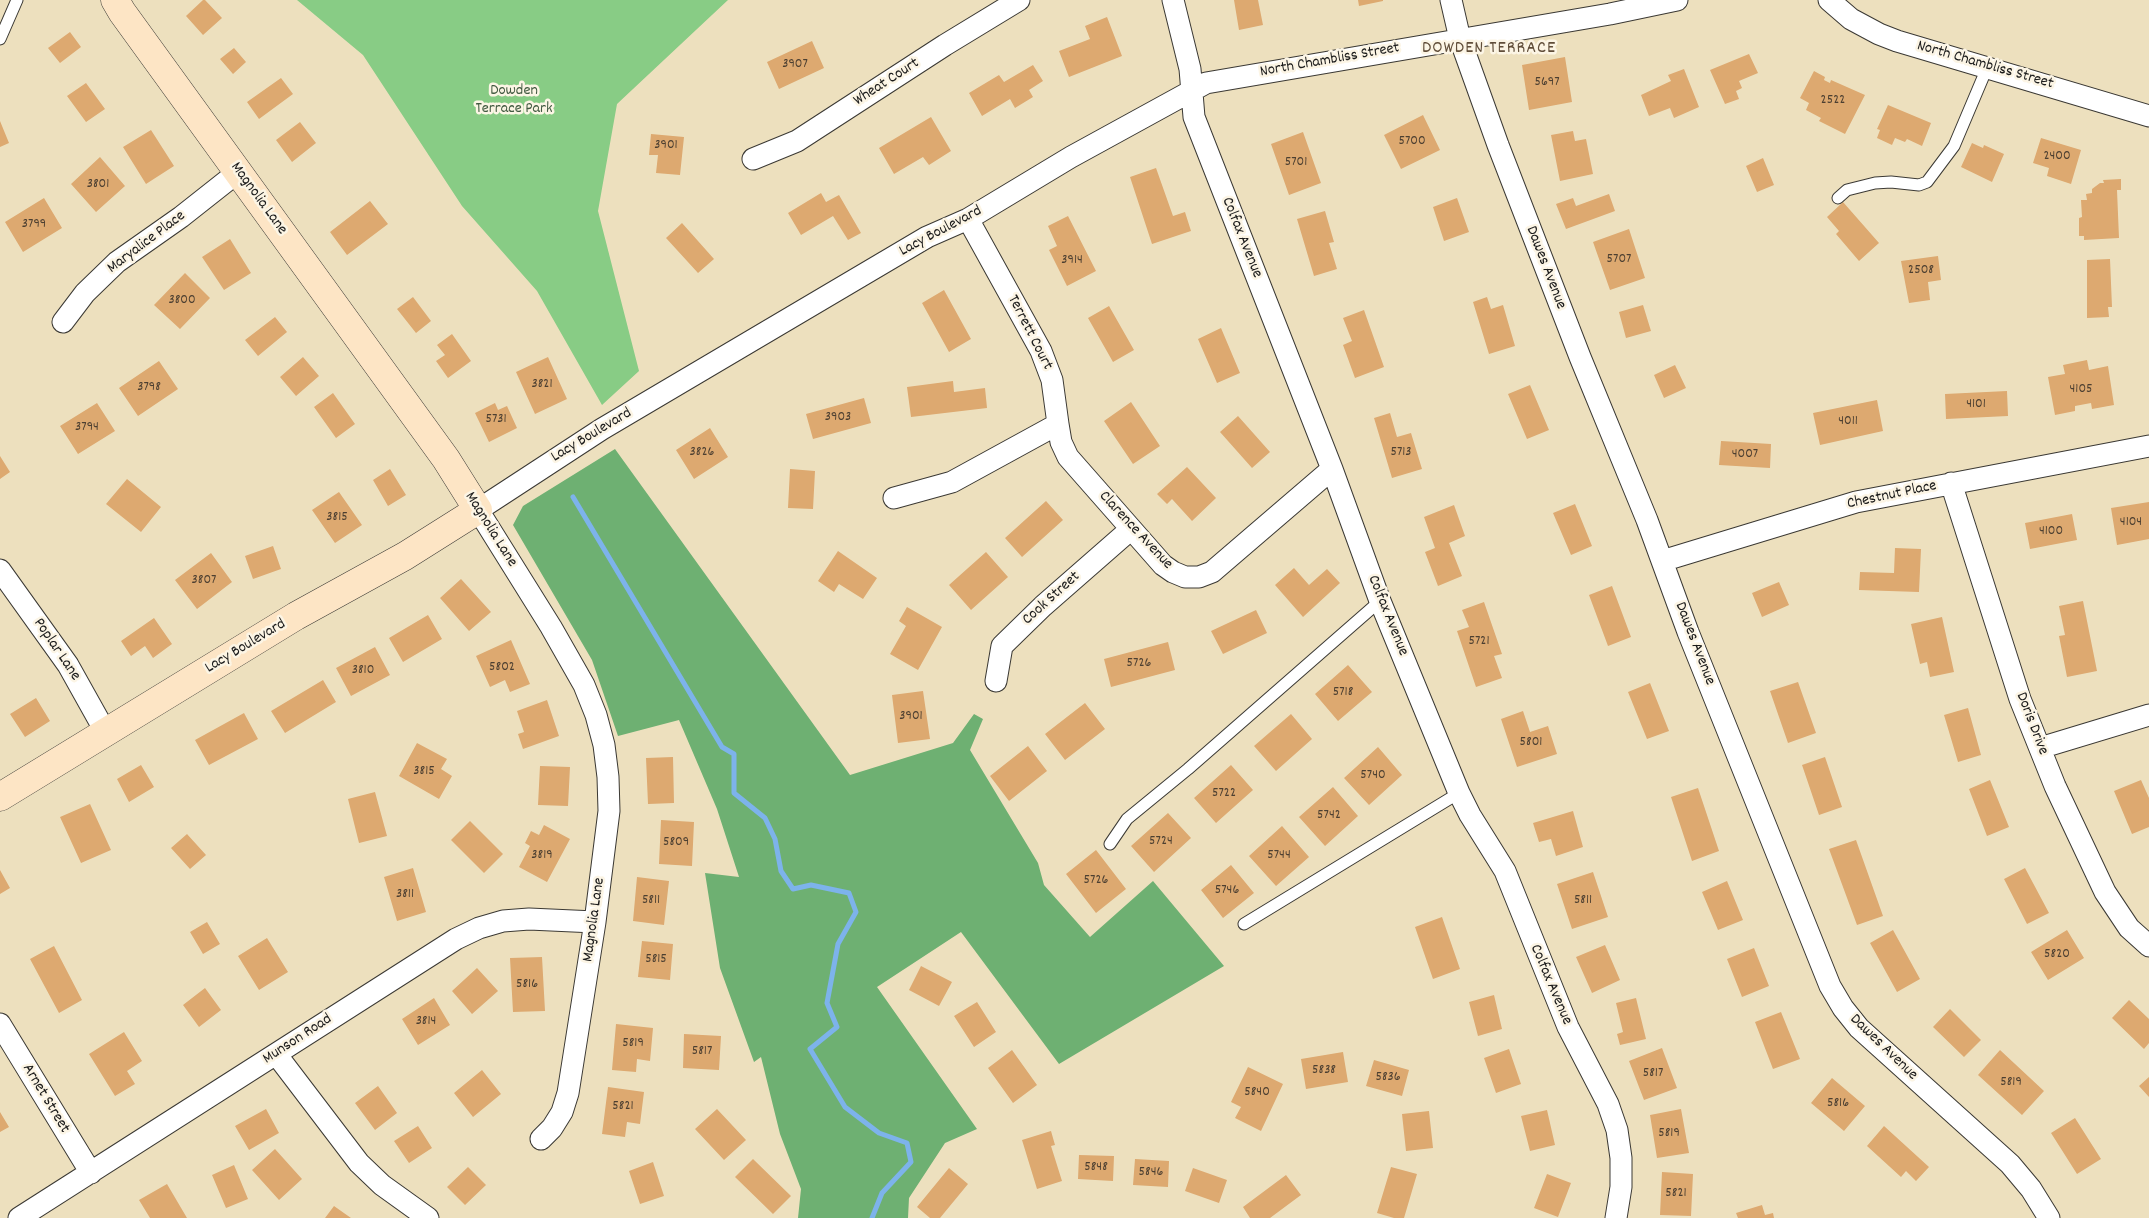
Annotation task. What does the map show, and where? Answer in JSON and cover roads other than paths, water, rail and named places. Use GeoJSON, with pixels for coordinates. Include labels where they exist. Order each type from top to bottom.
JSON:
{"type":"FeatureCollection","features":[{"type":"Feature","properties":{"kind":"street","name":"Magnolia Lane"},"geometry":{"type":"LineString","coordinates":[[115,0],[446,458],[551,627],[584,686],[596,715],[604,745],[608,777],[609,811],[595,922],[568,1092],[562,1112],[552,1128],[541,1139]]}},
{"type":"Feature","properties":{"kind":"street","name":"Wheat Court"},"geometry":{"type":"LineString","coordinates":[[753,159],[797,140],[945,44],[1019,0]]}},
{"type":"Feature","properties":{"kind":"street","name":"Colfax Avenue"},"geometry":{"type":"LineString","coordinates":[[1173,0],[1190,69],[1194,117],[1332,469],[1380,601],[1459,793],[1470,815],[1505,871],[1568,1027],[1608,1104],[1617,1130],[1622,1158],[1621,1187],[1616,1218]]}},
{"type":"Feature","properties":{"kind":"street","name":"Dawes Avenue"},"geometry":{"type":"LineString","coordinates":[[1451,0],[1460,39],[1505,164],[1662,561],[1688,632],[1834,993],[1859,1028],[2010,1164],[2031,1190],[2049,1218]]}},
{"type":"Feature","properties":{"kind":"street","name":"North Chambliss Street"},"geometry":{"type":"LineString","coordinates":[[1192,91],[1206,83],[1232,77],[1610,14],[1677,0]]}},
{"type":"Feature","properties":{"kind":"street","name":"North Chambliss Street"},"geometry":{"type":"LineString","coordinates":[[1829,0],[1852,19],[1879,34],[2149,116]]}},
{"type":"Feature","properties":{"kind":"street","name":"Lacy Boulevard"},"geometry":{"type":"LineString","coordinates":[[0,797],[296,616],[405,556],[602,429],[927,236],[968,219],[1071,157],[1192,91]]}},
{"type":"Feature","properties":{"kind":"street","name":"Maryalice Place"},"geometry":{"type":"LineString","coordinates":[[63,322],[85,293],[117,262],[181,217],[238,172]]}},
{"type":"Feature","properties":{"kind":"street","name":"Terrett Court"},"geometry":{"type":"LineString","coordinates":[[968,219],[1041,351],[1052,380],[1058,424]]}},
{"type":"Feature","properties":{"kind":"street","name":"Clarence Avenue"},"geometry":{"type":"LineString","coordinates":[[1058,424],[1061,442],[1068,457],[1163,565],[1185,577],[1199,577],[1212,572],[1332,469]]}},
{"type":"Feature","properties":{"kind":"street"},"geometry":{"type":"LineString","coordinates":[[894,498],[952,482],[1058,424]]}},
{"type":"Feature","properties":{"kind":"street","name":"Chestnut Place"},"geometry":{"type":"LineString","coordinates":[[1662,561],[1856,502],[2127,452],[2149,446]]}},
{"type":"Feature","properties":{"kind":"street","name":"Doris Drive"},"geometry":{"type":"LineString","coordinates":[[1952,483],[2020,699],[2040,748],[2088,860],[2105,892],[2129,928],[2149,946]]}},
{"type":"Feature","properties":{"kind":"street","name":"Cook Street"},"geometry":{"type":"LineString","coordinates":[[996,682],[1002,646],[1043,606],[1131,529]]}},
{"type":"Feature","properties":{"kind":"street","name":"Poplar Lane"},"geometry":{"type":"LineString","coordinates":[[0,570],[68,665],[106,733]]}},
{"type":"Feature","properties":{"kind":"street"},"geometry":{"type":"LineString","coordinates":[[2040,748],[2149,715]]}},
{"type":"Feature","properties":{"kind":"street","name":"Munson Road"},"geometry":{"type":"LineString","coordinates":[[20,1218],[456,939],[479,928],[504,921],[529,919],[595,922]]}},
{"type":"Feature","properties":{"kind":"street","name":"Arnet Street"},"geometry":{"type":"LineString","coordinates":[[0,1024],[91,1173]]}},
{"type":"Feature","properties":{"kind":"street"},"geometry":{"type":"LineString","coordinates":[[276,1054],[359,1163],[382,1185],[428,1218]]}},
{"type":"Feature","properties":{"kind":"lane"},"geometry":{"type":"LineString","coordinates":[[0,39],[17,0]]}},
{"type":"Feature","properties":{"kind":"lane"},"geometry":{"type":"LineString","coordinates":[[1838,198],[1848,190],[1875,183],[1891,182],[1919,186],[1927,182],[1954,146],[1987,68]]}},
{"type":"Feature","properties":{"kind":"lane"},"geometry":{"type":"LineString","coordinates":[[1110,844],[1127,819],[1188,769],[1380,601]]}},
{"type":"Feature","properties":{"kind":"lane"},"geometry":{"type":"LineString","coordinates":[[1244,924],[1459,793]]}},
{"type":"Feature","properties":{"kind":"waterway"},"geometry":{"type":"LineString","coordinates":[[573,497],[722,747],[734,754],[734,793],[765,818],[775,839],[781,871],[793,889],[811,885],[849,893],[856,912],[838,944],[827,1003],[837,1027],[810,1049],[845,1107],[879,1133],[907,1143],[911,1162],[882,1193],[872,1218]]}},
{"type":"Feature","properties":{"kind":"district","name":"DOWDEN TERRACE"},"geometry":{"type":"Point","coordinates":[1489,50]}},
{"type":"Feature","properties":{"kind":"park label","name":"Dowden Terrace Park"},"geometry":{"type":"Point","coordinates":[514,101]}}]}
